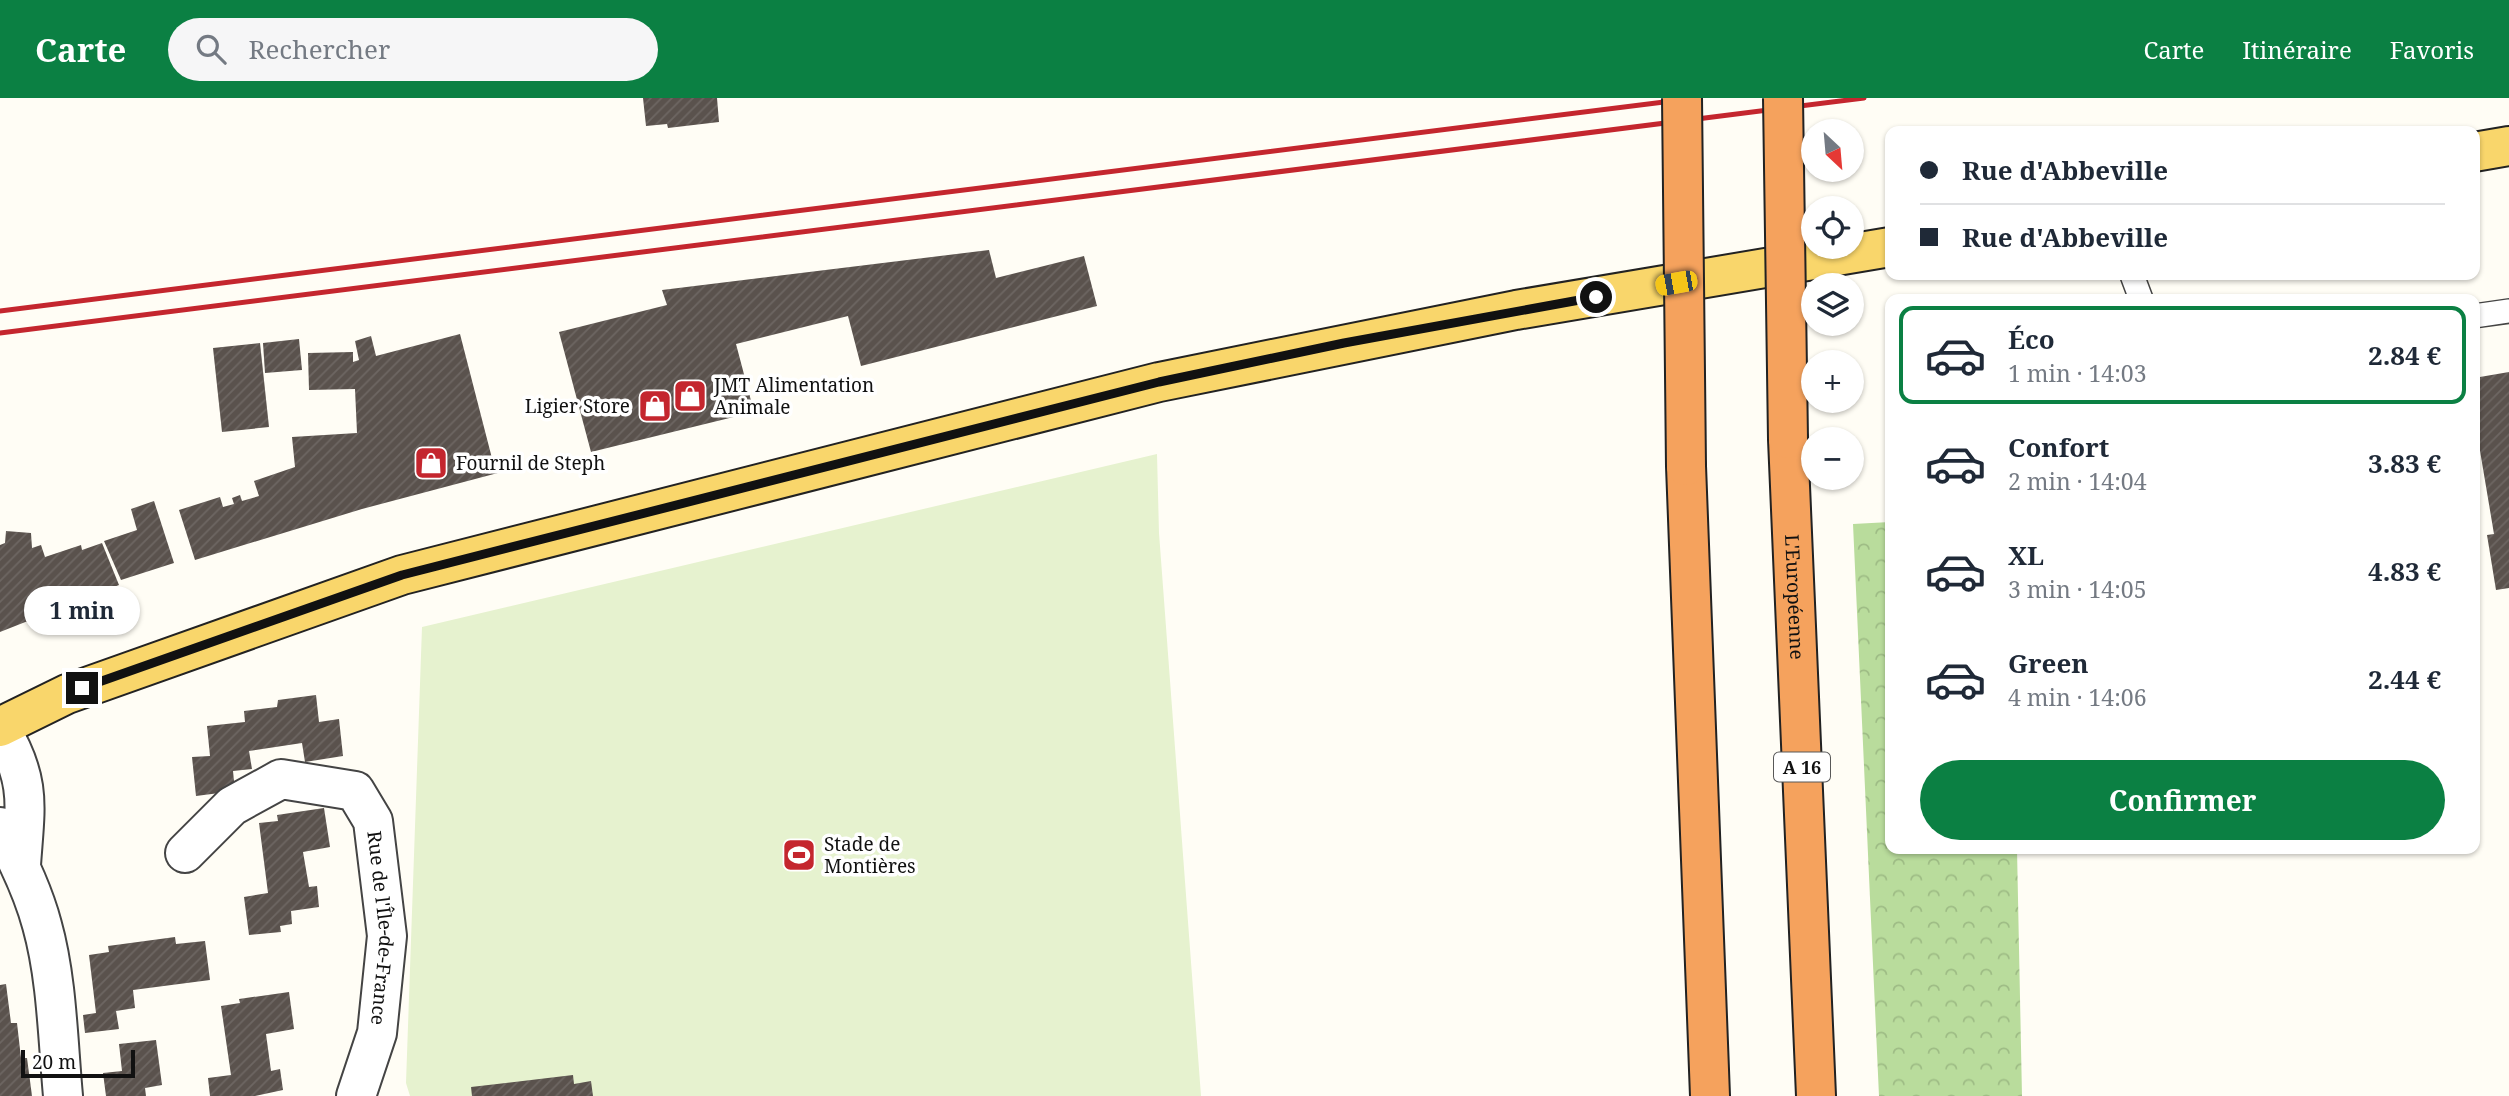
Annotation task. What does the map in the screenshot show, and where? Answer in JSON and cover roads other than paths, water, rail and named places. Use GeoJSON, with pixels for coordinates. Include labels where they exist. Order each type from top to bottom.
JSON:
{"type":"FeatureCollection","features":[{"type":"Feature","properties":{"kind":"highway"},"geometry":{"type":"LineString","coordinates":[[1682,98],[1686,466],[1710,1096]]}},
{"type":"Feature","properties":{"kind":"highway","name":"L'Européenne"},"geometry":{"type":"LineString","coordinates":[[1783,98],[1788,439],[1816,1096]]}},
{"type":"Feature","properties":{"kind":"main road"},"geometry":{"type":"LineString","coordinates":[[2480,151],[2509,146]]}},
{"type":"Feature","properties":{"kind":"main road"},"geometry":{"type":"LineString","coordinates":[[0,709],[66,694],[402,575],[1159,382],[1503,313],[1885,248]]}},
{"type":"Feature","properties":{"kind":"main road"},"geometry":{"type":"LineString","coordinates":[[0,728],[66,694]]}},
{"type":"Feature","properties":{"kind":"street"},"geometry":{"type":"LineString","coordinates":[[0,728],[23,773],[25,803],[10,869]]}},
{"type":"Feature","properties":{"kind":"street","name":"Rue de l'Île-de-France"},"geometry":{"type":"LineString","coordinates":[[185,853],[232,806],[281,779],[355,791],[373,821],[387,936],[377,1033],[356,1096]]}},
{"type":"Feature","properties":{"kind":"street"},"geometry":{"type":"LineString","coordinates":[[0,827],[10,869],[43,927],[56,1017],[63,1096]]}},
{"type":"Feature","properties":{"kind":"lane"},"geometry":{"type":"LineString","coordinates":[[2480,315],[2509,311]]}},
{"type":"Feature","properties":{"kind":"railway"},"geometry":{"type":"LineString","coordinates":[[0,311],[1696,98]]}},
{"type":"Feature","properties":{"kind":"railway"},"geometry":{"type":"LineString","coordinates":[[0,333],[1864,98]]}},
{"type":"Feature","properties":{"kind":"place","name":"JMT Alimentation Animale"},"geometry":{"type":"Point","coordinates":[690,396]}},
{"type":"Feature","properties":{"kind":"place","name":"Ligier Store"},"geometry":{"type":"Point","coordinates":[655,406]}},
{"type":"Feature","properties":{"kind":"place","name":"Fournil de Steph"},"geometry":{"type":"Point","coordinates":[431,463]}},
{"type":"Feature","properties":{"kind":"place","name":"Stade de Montières"},"geometry":{"type":"Point","coordinates":[799,855]}}]}
